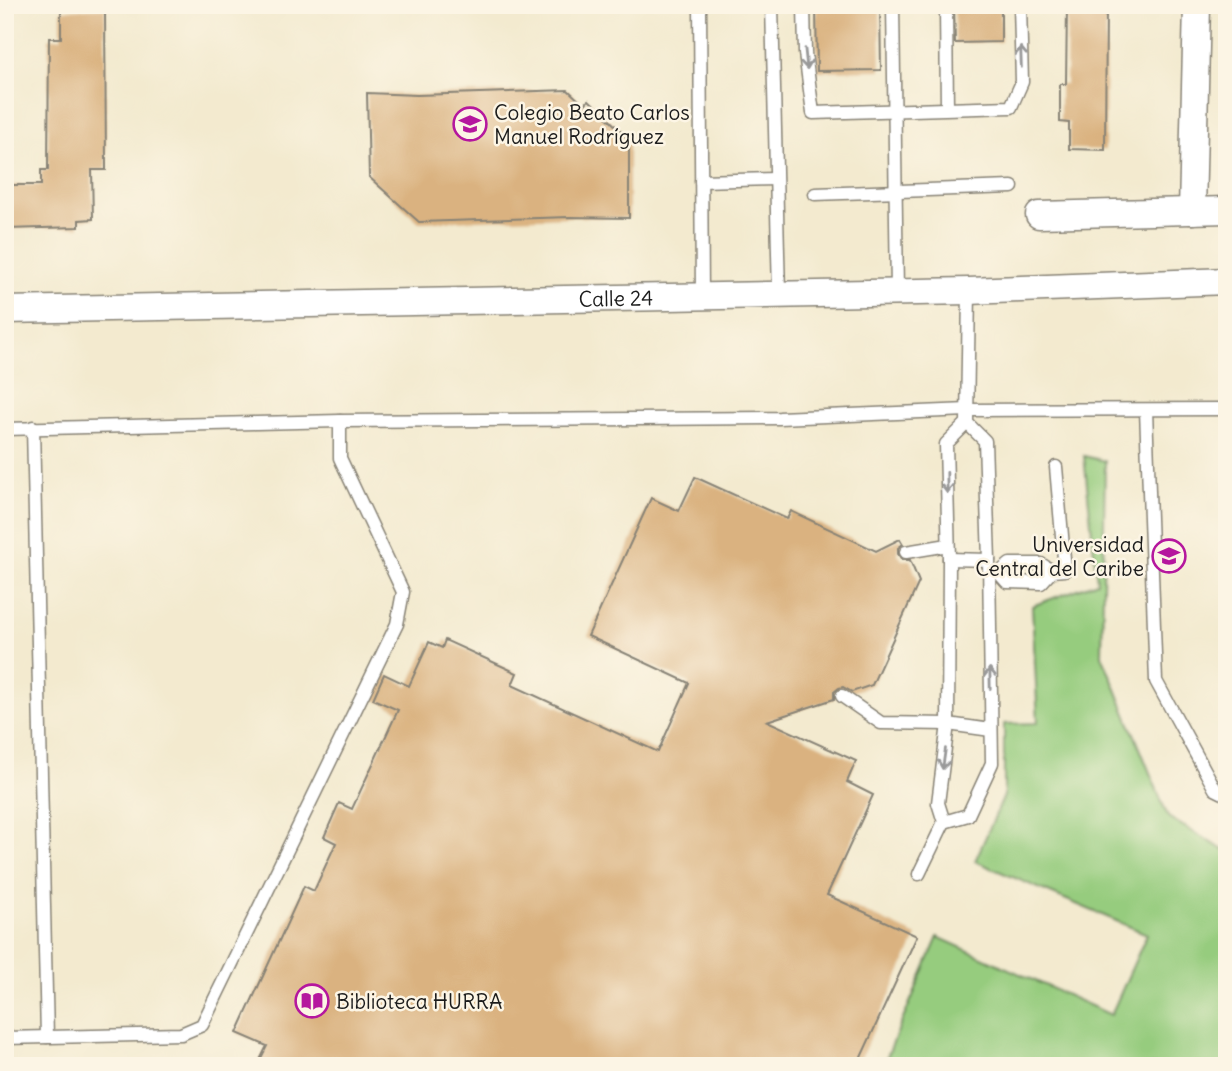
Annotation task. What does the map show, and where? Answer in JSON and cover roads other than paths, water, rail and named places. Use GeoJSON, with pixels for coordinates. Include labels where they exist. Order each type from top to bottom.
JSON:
{"type":"FeatureCollection","features":[{"type":"Feature","properties":{"kind":"street"},"geometry":{"type":"LineString","coordinates":[[1192,211],[1197,5]]}},
{"type":"Feature","properties":{"kind":"street"},"geometry":{"type":"LineString","coordinates":[[1039,215],[1227,210]]}},
{"type":"Feature","properties":{"kind":"street","name":"Calle 24"},"geometry":{"type":"LineString","coordinates":[[5,310],[969,291],[1227,281]]}},
{"type":"Feature","properties":{"kind":"lane"},"geometry":{"type":"LineString","coordinates":[[700,5],[702,296]]}},
{"type":"Feature","properties":{"kind":"lane"},"geometry":{"type":"LineString","coordinates":[[772,5],[779,295]]}},
{"type":"Feature","properties":{"kind":"lane"},"geometry":{"type":"LineString","coordinates":[[804,5],[805,53],[813,113],[1011,107],[1022,82],[1020,5]]}},
{"type":"Feature","properties":{"kind":"lane"},"geometry":{"type":"LineString","coordinates":[[893,5],[897,292]]}},
{"type":"Feature","properties":{"kind":"lane"},"geometry":{"type":"LineString","coordinates":[[946,8],[947,108]]}},
{"type":"Feature","properties":{"kind":"lane"},"geometry":{"type":"LineString","coordinates":[[701,181],[775,179]]}},
{"type":"Feature","properties":{"kind":"lane"},"geometry":{"type":"LineString","coordinates":[[815,194],[1012,187]]}},
{"type":"Feature","properties":{"kind":"lane"},"geometry":{"type":"LineString","coordinates":[[944,822],[968,815],[992,763],[992,569],[985,441],[968,417],[969,291]]}},
{"type":"Feature","properties":{"kind":"lane"},"geometry":{"type":"LineString","coordinates":[[5,429],[340,421],[968,417],[1227,409]]}},
{"type":"Feature","properties":{"kind":"lane"},"geometry":{"type":"LineString","coordinates":[[1146,410],[1156,681],[1215,789],[1227,795]]}},
{"type":"Feature","properties":{"kind":"lane"},"geometry":{"type":"LineString","coordinates":[[919,874],[944,822],[938,803],[948,724],[949,559],[946,444],[968,417]]}},
{"type":"Feature","properties":{"kind":"lane"},"geometry":{"type":"LineString","coordinates":[[5,1038],[181,1034],[202,1024],[397,624],[403,592],[340,458],[340,421]]}},
{"type":"Feature","properties":{"kind":"lane"},"geometry":{"type":"LineString","coordinates":[[33,427],[47,1037]]}},
{"type":"Feature","properties":{"kind":"lane"},"geometry":{"type":"LineString","coordinates":[[992,569],[1010,564],[1041,564],[1052,571],[1065,570],[1056,467]]}},
{"type":"Feature","properties":{"kind":"lane"},"geometry":{"type":"LineString","coordinates":[[906,552],[948,545]]}},
{"type":"Feature","properties":{"kind":"lane"},"geometry":{"type":"LineString","coordinates":[[949,559],[992,569],[1007,582],[1041,583],[1052,571]]}},
{"type":"Feature","properties":{"kind":"lane"},"geometry":{"type":"LineString","coordinates":[[842,696],[881,723],[948,724],[991,730]]}},
{"type":"Feature","properties":{"kind":"place","name":"Colegio Beato Carlos Manuel Rodríguez"},"geometry":{"type":"Point","coordinates":[470,124]}},
{"type":"Feature","properties":{"kind":"place","name":"Universidad Central del Caribe"},"geometry":{"type":"Point","coordinates":[1169,556]}},
{"type":"Feature","properties":{"kind":"place","name":"Biblioteca HURRA"},"geometry":{"type":"Point","coordinates":[312,1001]}}]}
